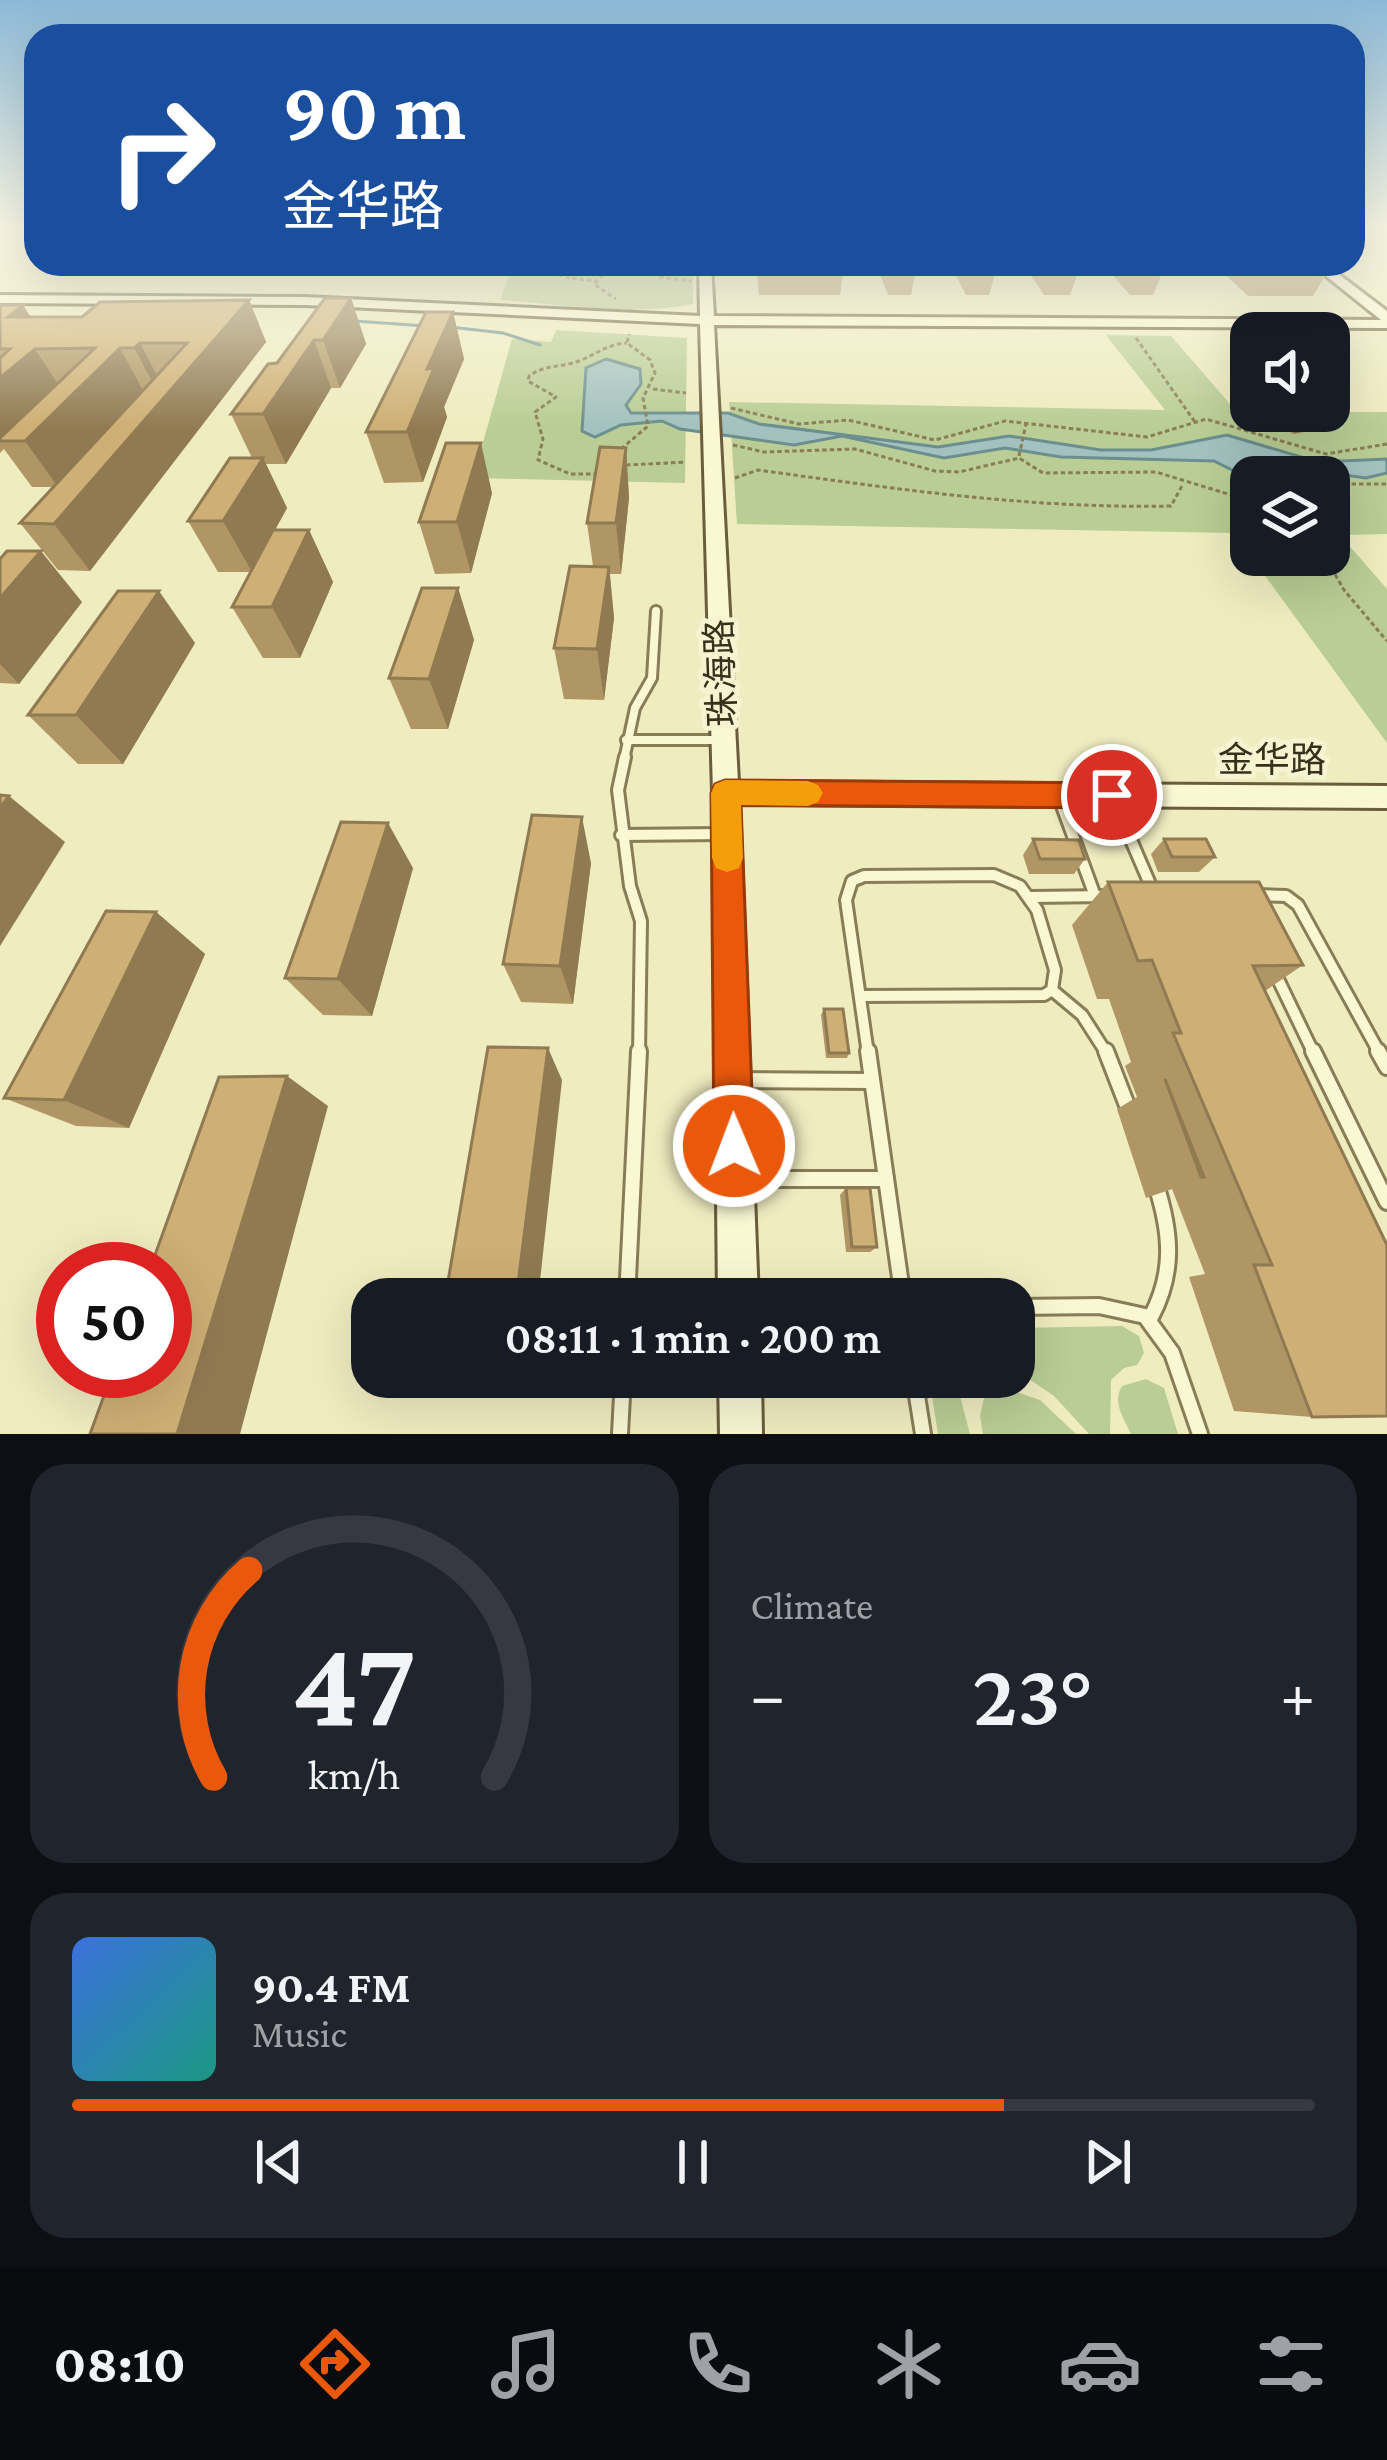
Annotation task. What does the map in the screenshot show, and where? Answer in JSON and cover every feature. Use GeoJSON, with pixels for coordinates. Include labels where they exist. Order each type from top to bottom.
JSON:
{"type":"FeatureCollection","features":[{"type":"Feature","properties":{"kind":"street","name":"珠海路"},"geometry":{"type":"LineString","coordinates":[[703,295],[720,424],[737,1278]]}},
{"type":"Feature","properties":{"kind":"street"},"geometry":{"type":"LineString","coordinates":[[1355,295],[1387,321]]}},
{"type":"Feature","properties":{"kind":"street"},"geometry":{"type":"LineString","coordinates":[[0,299],[304,301],[706,320],[1387,321]]}},
{"type":"Feature","properties":{"kind":"street","name":"金华路"},"geometry":{"type":"LineString","coordinates":[[725,793],[1387,797]]}},
{"type":"Feature","properties":{"kind":"street"},"geometry":{"type":"LineString","coordinates":[[740,1398],[741,1434]]}},
{"type":"Feature","properties":{"kind":"lane"},"geometry":{"type":"LineString","coordinates":[[627,1278],[643,979],[641,921],[621,835],[618,790],[635,708],[652,678],[656,611]]}},
{"type":"Feature","properties":{"kind":"lane"},"geometry":{"type":"LineString","coordinates":[[626,740],[724,740]]}},
{"type":"Feature","properties":{"kind":"lane"},"geometry":{"type":"LineString","coordinates":[[1058,795],[1096,896]]}},
{"type":"Feature","properties":{"kind":"lane"},"geometry":{"type":"LineString","coordinates":[[1112,795],[1155,896]]}},
{"type":"Feature","properties":{"kind":"lane"},"geometry":{"type":"LineString","coordinates":[[621,835],[727,834]]}},
{"type":"Feature","properties":{"kind":"lane"},"geometry":{"type":"LineString","coordinates":[[900,1278],[846,891],[856,878],[994,875],[1020,886],[1031,897],[1055,970],[1052,990]]}},
{"type":"Feature","properties":{"kind":"lane"},"geometry":{"type":"LineString","coordinates":[[1135,896],[1175,895]]}},
{"type":"Feature","properties":{"kind":"lane"},"geometry":{"type":"LineString","coordinates":[[1236,895],[1280,895],[1298,905],[1387,1066]]}},
{"type":"Feature","properties":{"kind":"lane"},"geometry":{"type":"LineString","coordinates":[[1031,897],[1115,896]]}},
{"type":"Feature","properties":{"kind":"lane"},"geometry":{"type":"LineString","coordinates":[[1266,956],[1387,1202]]}},
{"type":"Feature","properties":{"kind":"lane"},"geometry":{"type":"LineString","coordinates":[[860,996],[1033,996],[1052,990]]}},
{"type":"Feature","properties":{"kind":"lane"},"geometry":{"type":"LineString","coordinates":[[1052,990],[1083,1013],[1106,1044],[1135,1125]]}},
{"type":"Feature","properties":{"kind":"lane"},"geometry":{"type":"LineString","coordinates":[[733,1080],[872,1081]]}},
{"type":"Feature","properties":{"kind":"lane"},"geometry":{"type":"LineString","coordinates":[[1149,1166],[1170,1226],[1172,1251],[1162,1298],[1151,1317]]}},
{"type":"Feature","properties":{"kind":"lane"},"geometry":{"type":"LineString","coordinates":[[735,1178],[886,1178]]}},
{"type":"Feature","properties":{"kind":"lane"},"geometry":{"type":"LineString","coordinates":[[1035,1307],[1125,1307],[1151,1317],[1171,1344],[1200,1434]]}},
{"type":"Feature","properties":{"kind":"lane"},"geometry":{"type":"LineString","coordinates":[[620,1434],[621,1398]]}},
{"type":"Feature","properties":{"kind":"lane"},"geometry":{"type":"LineString","coordinates":[[917,1398],[922,1434]]}},
{"type":"Feature","properties":{"kind":"path"},"geometry":{"type":"LineString","coordinates":[[606,295],[622,303]]}},
{"type":"Feature","properties":{"kind":"path"},"geometry":{"type":"LineString","coordinates":[[627,343],[629,334]]}},
{"type":"Feature","properties":{"kind":"path"},"geometry":{"type":"LineString","coordinates":[[1136,337],[1145,358],[1184,399],[1195,422]]}},
{"type":"Feature","properties":{"kind":"path"},"geometry":{"type":"LineString","coordinates":[[609,471],[570,474],[538,460],[543,439],[535,412],[556,397],[528,381],[544,366],[572,364],[599,345],[627,343],[652,358],[656,369],[643,398],[642,413],[648,426],[624,444],[618,464],[686,462]]}},
{"type":"Feature","properties":{"kind":"path"},"geometry":{"type":"LineString","coordinates":[[651,388],[686,392]]}},
{"type":"Feature","properties":{"kind":"path"},"geometry":{"type":"LineString","coordinates":[[720,424],[848,420],[935,440],[1005,421],[1147,437],[1205,418],[1326,454],[1387,444]]}},
{"type":"Feature","properties":{"kind":"path"},"geometry":{"type":"LineString","coordinates":[[720,424],[764,452],[855,449],[913,468],[947,472],[1019,458],[1043,473],[1156,472],[1230,495]]}},
{"type":"Feature","properties":{"kind":"path"},"geometry":{"type":"LineString","coordinates":[[1019,458],[1026,424]]}},
{"type":"Feature","properties":{"kind":"path"},"geometry":{"type":"LineString","coordinates":[[734,478],[758,470],[943,498],[1114,509],[1171,506],[1184,482]]}},
{"type":"Feature","properties":{"kind":"path"},"geometry":{"type":"LineString","coordinates":[[1350,484],[1387,484]]}},
{"type":"Feature","properties":{"kind":"path"},"geometry":{"type":"LineString","coordinates":[[1336,576],[1387,641]]}},
{"type":"Feature","properties":{"kind":"green space"},"geometry":{"type":"Polygon","coordinates":[[[502,295],[693,295],[693,304],[621,310],[500,300],[502,295]]]}},
{"type":"Feature","properties":{"kind":"green space"},"geometry":{"type":"Polygon","coordinates":[[[556,330],[687,338],[685,483],[473,478],[512,339],[551,342],[556,330]]]}},
{"type":"Feature","properties":{"kind":"green space"},"geometry":{"type":"Polygon","coordinates":[[[1106,335],[1171,336],[1230,404],[1230,432],[1350,432],[1350,412],[1387,412],[1387,534],[1350,535],[1350,456],[1230,456],[1230,533],[737,524],[729,402],[1165,410],[1106,335]]]}},
{"type":"Feature","properties":{"kind":"green space"},"geometry":{"type":"Polygon","coordinates":[[[1350,546],[1387,589],[1387,743],[1265,576],[1350,576],[1350,546]]]}},
{"type":"Feature","properties":{"kind":"green space"},"geometry":{"type":"Polygon","coordinates":[[[1122,1326],[1139,1336],[1144,1353],[1137,1365],[1124,1368],[1111,1380],[1110,1434],[1089,1434],[1054,1396],[1035,1383],[1035,1328],[1122,1326]]]}},
{"type":"Feature","properties":{"kind":"green space"},"geometry":{"type":"Polygon","coordinates":[[[1146,1379],[1164,1388],[1178,1434],[1131,1434],[1120,1410],[1119,1392],[1122,1386],[1146,1379]]]}},
{"type":"Feature","properties":{"kind":"green space"},"geometry":{"type":"Polygon","coordinates":[[[932,1398],[961,1398],[970,1434],[938,1434],[932,1398]]]}},
{"type":"Feature","properties":{"kind":"green space"},"geometry":{"type":"Polygon","coordinates":[[[984,1398],[1034,1398],[1076,1434],[983,1434],[984,1398]]]}},
{"type":"Feature","properties":{"kind":"water"},"geometry":{"type":"Polygon","coordinates":[[[606,359],[640,369],[641,384],[626,405],[631,413],[728,413],[759,424],[938,447],[1009,436],[1101,450],[1151,450],[1227,435],[1298,456],[1230,456],[1230,469],[1214,461],[1061,457],[1005,448],[944,458],[842,436],[794,445],[680,429],[662,421],[621,425],[595,437],[582,431],[586,368],[606,359]]]}},
{"type":"Feature","properties":{"kind":"water"},"geometry":{"type":"Polygon","coordinates":[[[1387,459],[1387,473],[1350,476],[1350,461],[1387,459]]]}},
{"type":"Feature","properties":{"kind":"building"},"geometry":{"type":"Polygon","coordinates":[[[325,298],[351,298],[323,340],[314,340],[263,414],[231,414],[268,364],[277,363],[325,298]]]}},
{"type":"Feature","properties":{"kind":"building"},"geometry":{"type":"Polygon","coordinates":[[[249,300],[54,524],[20,523],[187,343],[120,348],[25,441],[0,441],[95,348],[35,349],[0,378],[0,358],[10,349],[0,349],[0,305],[23,305],[8,317],[82,317],[100,302],[249,300]]]}},
{"type":"Feature","properties":{"kind":"building"},"geometry":{"type":"Polygon","coordinates":[[[426,312],[453,312],[427,369],[434,368],[407,432],[366,432],[426,312]]]}},
{"type":"Feature","properties":{"kind":"building"},"geometry":{"type":"Polygon","coordinates":[[[446,443],[481,443],[457,522],[419,522],[446,443]]]}},
{"type":"Feature","properties":{"kind":"building"},"geometry":{"type":"Polygon","coordinates":[[[600,447],[626,448],[616,523],[587,523],[600,447]]]}},
{"type":"Feature","properties":{"kind":"building"},"geometry":{"type":"Polygon","coordinates":[[[230,458],[263,458],[223,521],[188,521],[230,458]]]}},
{"type":"Feature","properties":{"kind":"building"},"geometry":{"type":"Polygon","coordinates":[[[273,530],[309,530],[272,607],[232,607],[273,530]]]}},
{"type":"Feature","properties":{"kind":"building"},"geometry":{"type":"Polygon","coordinates":[[[7,551],[41,551],[0,598],[0,559],[7,551]]]}},
{"type":"Feature","properties":{"kind":"building"},"geometry":{"type":"Polygon","coordinates":[[[570,566],[609,567],[597,649],[554,648],[570,566]]]}},
{"type":"Feature","properties":{"kind":"building"},"geometry":{"type":"Polygon","coordinates":[[[422,588],[458,588],[429,679],[389,678],[422,588]]]}},
{"type":"Feature","properties":{"kind":"building"},"geometry":{"type":"Polygon","coordinates":[[[118,591],[159,591],[76,715],[28,715],[118,591]]]}},
{"type":"Feature","properties":{"kind":"building"},"geometry":{"type":"Polygon","coordinates":[[[532,815],[582,817],[560,966],[503,964],[532,815]]]}},
{"type":"Feature","properties":{"kind":"building"},"geometry":{"type":"Polygon","coordinates":[[[341,822],[388,823],[338,979],[285,978],[341,822]]]}},
{"type":"Feature","properties":{"kind":"building"},"geometry":{"type":"Polygon","coordinates":[[[1033,839],[1079,840],[1085,859],[1040,859],[1033,839]]]}},
{"type":"Feature","properties":{"kind":"building"},"geometry":{"type":"Polygon","coordinates":[[[1164,839],[1206,839],[1215,857],[1172,857],[1164,839]]]}},
{"type":"Feature","properties":{"kind":"building"},"geometry":{"type":"Polygon","coordinates":[[[1108,882],[1259,882],[1303,965],[1253,966],[1387,1245],[1387,1416],[1312,1417],[1254,1265],[1272,1265],[1173,1033],[1181,1033],[1152,960],[1138,961],[1108,882]]]}},
{"type":"Feature","properties":{"kind":"building"},"geometry":{"type":"Polygon","coordinates":[[[106,911],[156,912],[64,1100],[4,1098],[106,911]]]}},
{"type":"Feature","properties":{"kind":"building"},"geometry":{"type":"Polygon","coordinates":[[[824,1009],[843,1009],[849,1053],[829,1053],[824,1009]]]}},
{"type":"Feature","properties":{"kind":"building"},"geometry":{"type":"Polygon","coordinates":[[[488,1047],[548,1048],[519,1278],[449,1278],[488,1047]]]}},
{"type":"Feature","properties":{"kind":"building"},"geometry":{"type":"Polygon","coordinates":[[[287,1076],[192,1385],[192,1242],[160,1242],[219,1077],[287,1076]]]}},
{"type":"Feature","properties":{"kind":"building"},"geometry":{"type":"Polygon","coordinates":[[[1165,1079],[1204,1177],[1201,1177],[1165,1079]]]}},
{"type":"Feature","properties":{"kind":"building"},"geometry":{"type":"Polygon","coordinates":[[[846,1188],[870,1188],[877,1247],[852,1247],[846,1188]]]}},
{"type":"Feature","properties":{"kind":"building"},"geometry":{"type":"Polygon","coordinates":[[[103,1398],[188,1398],[177,1434],[90,1434],[103,1398]]]}},
{"type":"Feature","properties":{"kind":"waterway"},"geometry":{"type":"LineString","coordinates":[[355,321],[425,326]]}},
{"type":"Feature","properties":{"kind":"waterway"},"geometry":{"type":"LineString","coordinates":[[450,327],[503,333],[540,345]]}},
{"type":"Feature","properties":{"kind":"slow traffic"},"geometry":{"type":"LineString","coordinates":[[727,858],[725,793],[808,793]]}},
{"type":"Feature","properties":{"kind":"route"},"geometry":{"type":"LineString","coordinates":[[734,1146],[725,793],[1112,795]]}}]}
